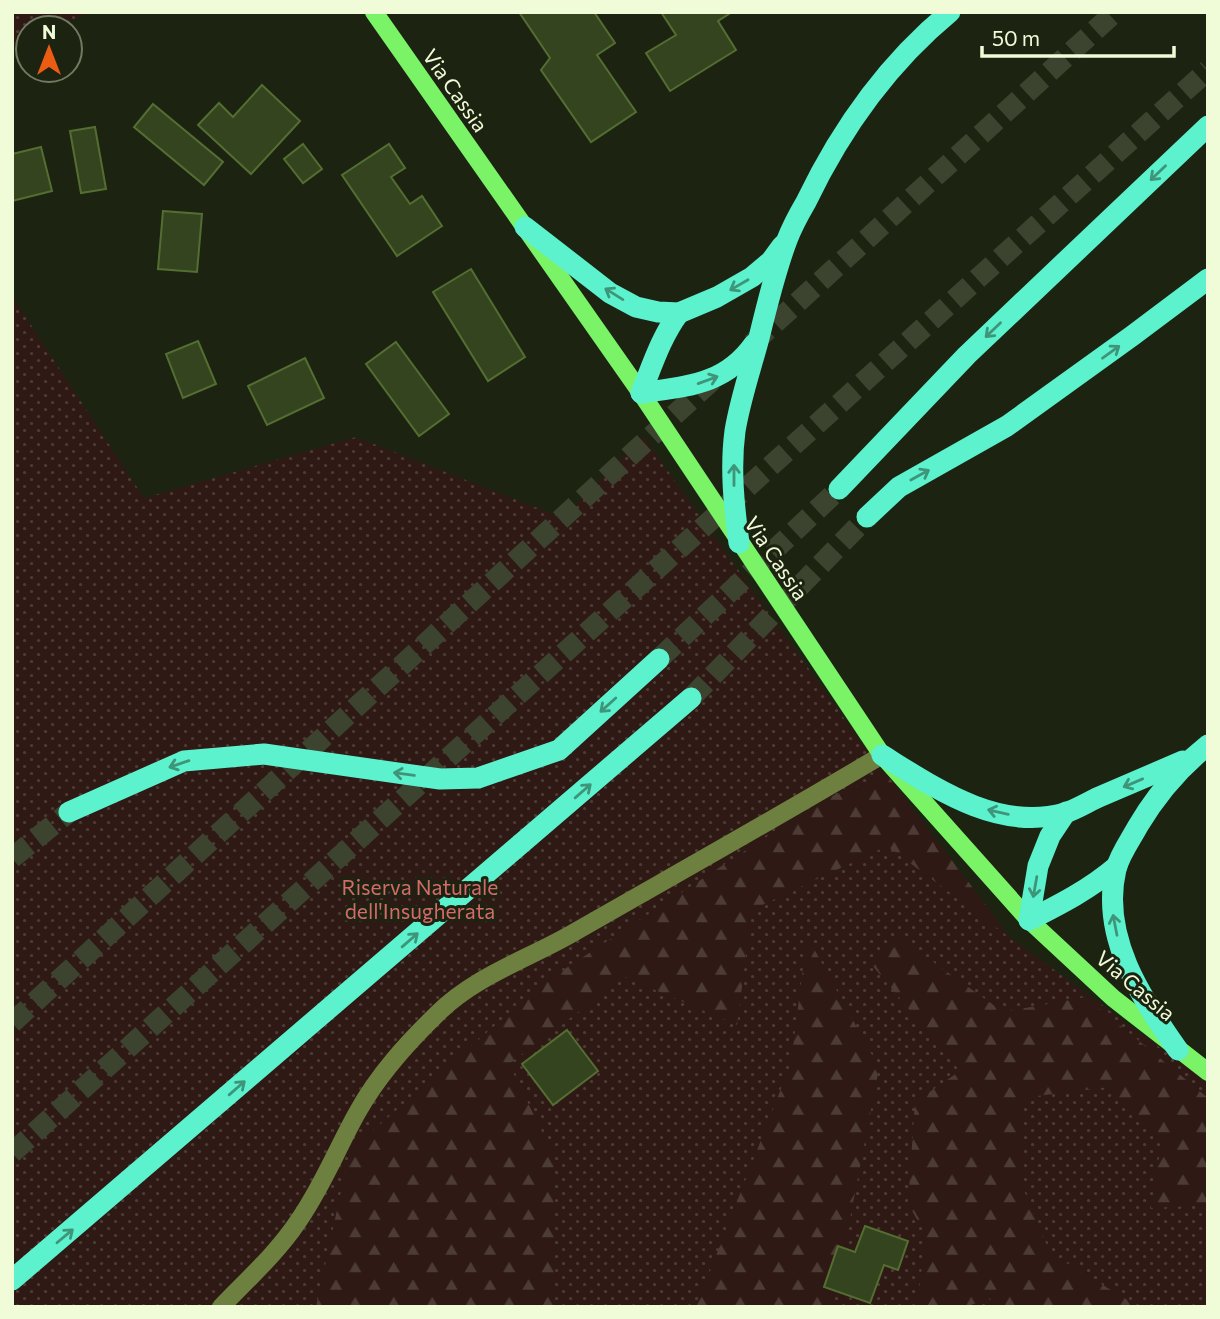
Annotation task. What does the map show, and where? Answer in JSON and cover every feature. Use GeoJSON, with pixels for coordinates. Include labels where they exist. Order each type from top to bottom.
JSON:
{"type":"FeatureCollection","features":[{"type":"Feature","properties":{"kind":"highway"},"geometry":{"type":"LineString","coordinates":[[739,542],[734,505],[735,431],[767,303],[787,240],[821,169],[870,94],[915,43],[950,12]]}},
{"type":"Feature","properties":{"kind":"highway"},"geometry":{"type":"LineString","coordinates":[[839,489],[967,355],[1208,126]]}},
{"type":"Feature","properties":{"kind":"highway"},"geometry":{"type":"LineString","coordinates":[[525,227],[610,293],[636,307],[678,313],[717,298],[752,277],[771,261],[787,240]]}},
{"type":"Feature","properties":{"kind":"highway"},"geometry":{"type":"LineString","coordinates":[[867,517],[899,487],[1007,426],[1208,279]]}},
{"type":"Feature","properties":{"kind":"highway"},"geometry":{"type":"LineString","coordinates":[[641,393],[659,345],[678,313]]}},
{"type":"Feature","properties":{"kind":"highway"},"geometry":{"type":"LineString","coordinates":[[641,393],[699,383],[723,374],[744,358],[759,336]]}},
{"type":"Feature","properties":{"kind":"highway"},"geometry":{"type":"LineString","coordinates":[[69,812],[184,761],[251,755],[264,754],[440,779],[478,778],[559,750],[659,659]]}},
{"type":"Feature","properties":{"kind":"highway"},"geometry":{"type":"LineString","coordinates":[[12,1280],[691,698]]}},
{"type":"Feature","properties":{"kind":"highway"},"geometry":{"type":"LineString","coordinates":[[881,755],[951,796],[977,807],[1006,815],[1032,817],[1066,812],[1202,750]]}},
{"type":"Feature","properties":{"kind":"highway"},"geometry":{"type":"LineString","coordinates":[[1178,1050],[1136,985],[1121,950],[1113,917],[1113,889],[1117,866],[1151,804],[1202,750]]}},
{"type":"Feature","properties":{"kind":"highway"},"geometry":{"type":"LineString","coordinates":[[1029,920],[1038,866],[1050,836],[1066,812]]}},
{"type":"Feature","properties":{"kind":"highway"},"geometry":{"type":"LineString","coordinates":[[1029,920],[1083,892],[1117,866]]}},
{"type":"Feature","properties":{"kind":"main road","name":"Via Cassia"},"geometry":{"type":"LineString","coordinates":[[373,12],[641,393],[881,755],[1029,920],[1113,998],[1208,1072]]}},
{"type":"Feature","properties":{"kind":"street"},"geometry":{"type":"LineString","coordinates":[[221,1307],[295,1227],[322,1184],[356,1115],[377,1082],[403,1048],[440,1010],[496,972],[571,934],[881,755]]}},
{"type":"Feature","properties":{"kind":"green space"},"geometry":{"type":"Polygon","coordinates":[[[12,12],[92,12],[84,15],[14,14],[12,44],[12,12]]]}},
{"type":"Feature","properties":{"kind":"green space","name":"Riserva Naturale dell'Insugherata"},"geometry":{"type":"Polygon","coordinates":[[[12,296],[144,498],[356,437],[563,518],[643,436],[989,922],[1208,1083],[1208,1307],[12,1307],[12,296]]]}},
{"type":"Feature","properties":{"kind":"green space"},"geometry":{"type":"Polygon","coordinates":[[[887,775],[1011,938],[887,846],[752,910],[737,1025],[625,977],[509,1064],[554,1156],[554,1307],[316,1307],[350,1150],[548,980],[824,799],[887,775]]]}},
{"type":"Feature","properties":{"kind":"green space"},"geometry":{"type":"Polygon","coordinates":[[[807,936],[879,1068],[833,1307],[696,1307],[791,1063],[807,936]]]}},
{"type":"Feature","properties":{"kind":"green space"},"geometry":{"type":"Polygon","coordinates":[[[897,936],[1003,1012],[1086,997],[1208,1098],[1208,1205],[1151,1208],[1161,1145],[1109,1087],[1021,1098],[1023,1188],[1050,1253],[1139,1307],[998,1307],[989,1298],[966,1307],[917,1307],[926,1235],[908,1204],[915,1102],[960,1071],[872,965],[897,936]]]}},
{"type":"Feature","properties":{"kind":"building"},"geometry":{"type":"Polygon","coordinates":[[[519,12],[594,12],[615,43],[597,55],[636,112],[591,142],[541,70],[550,58],[519,12]]]}},
{"type":"Feature","properties":{"kind":"building"},"geometry":{"type":"Polygon","coordinates":[[[661,12],[732,12],[718,21],[736,50],[670,91],[646,53],[676,35],[661,12]]]}},
{"type":"Feature","properties":{"kind":"building"},"geometry":{"type":"Polygon","coordinates":[[[262,85],[300,121],[251,174],[198,125],[219,103],[233,117],[262,85]]]}},
{"type":"Feature","properties":{"kind":"building"},"geometry":{"type":"Polygon","coordinates":[[[153,104],[223,162],[204,185],[134,127],[153,104]]]}},
{"type":"Feature","properties":{"kind":"building"},"geometry":{"type":"Polygon","coordinates":[[[95,127],[106,189],[81,193],[70,131],[95,127]]]}},
{"type":"Feature","properties":{"kind":"building"},"geometry":{"type":"Polygon","coordinates":[[[303,144],[322,169],[303,183],[284,159],[303,144]]]}},
{"type":"Feature","properties":{"kind":"building"},"geometry":{"type":"Polygon","coordinates":[[[389,144],[405,168],[391,177],[410,204],[422,196],[442,226],[397,256],[342,175],[389,144]]]}},
{"type":"Feature","properties":{"kind":"building"},"geometry":{"type":"Polygon","coordinates":[[[41,147],[52,191],[12,201],[12,154],[41,147]]]}},
{"type":"Feature","properties":{"kind":"building"},"geometry":{"type":"Polygon","coordinates":[[[163,211],[202,214],[197,272],[158,269],[163,211]]]}},
{"type":"Feature","properties":{"kind":"building"},"geometry":{"type":"Polygon","coordinates":[[[471,269],[525,357],[488,381],[433,292],[471,269]]]}},
{"type":"Feature","properties":{"kind":"building"},"geometry":{"type":"Polygon","coordinates":[[[198,341],[216,384],[183,398],[166,354],[198,341]]]}},
{"type":"Feature","properties":{"kind":"building"},"geometry":{"type":"Polygon","coordinates":[[[396,342],[449,414],[419,436],[366,364],[396,342]]]}},
{"type":"Feature","properties":{"kind":"building"},"geometry":{"type":"Polygon","coordinates":[[[305,358],[324,398],[267,425],[248,386],[305,358]]]}},
{"type":"Feature","properties":{"kind":"building"},"geometry":{"type":"Polygon","coordinates":[[[567,1030],[598,1071],[553,1105],[522,1064],[567,1030]]]}},
{"type":"Feature","properties":{"kind":"building"},"geometry":{"type":"Polygon","coordinates":[[[865,1226],[908,1241],[898,1270],[884,1265],[870,1303],[824,1287],[838,1246],[855,1252],[865,1226]]]}},
{"type":"Feature","properties":{"kind":"tunnel"},"geometry":{"type":"LineString","coordinates":[[752,344],[1115,12]]}},
{"type":"Feature","properties":{"kind":"tunnel"},"geometry":{"type":"LineString","coordinates":[[12,1153],[1208,70]]}},
{"type":"Feature","properties":{"kind":"tunnel"},"geometry":{"type":"LineString","coordinates":[[12,1023],[718,375]]}},
{"type":"Feature","properties":{"kind":"tunnel"},"geometry":{"type":"LineString","coordinates":[[659,659],[839,489]]}},
{"type":"Feature","properties":{"kind":"tunnel"},"geometry":{"type":"LineString","coordinates":[[691,698],[867,517]]}},
{"type":"Feature","properties":{"kind":"tunnel"},"geometry":{"type":"LineString","coordinates":[[12,858],[69,812]]}}]}
